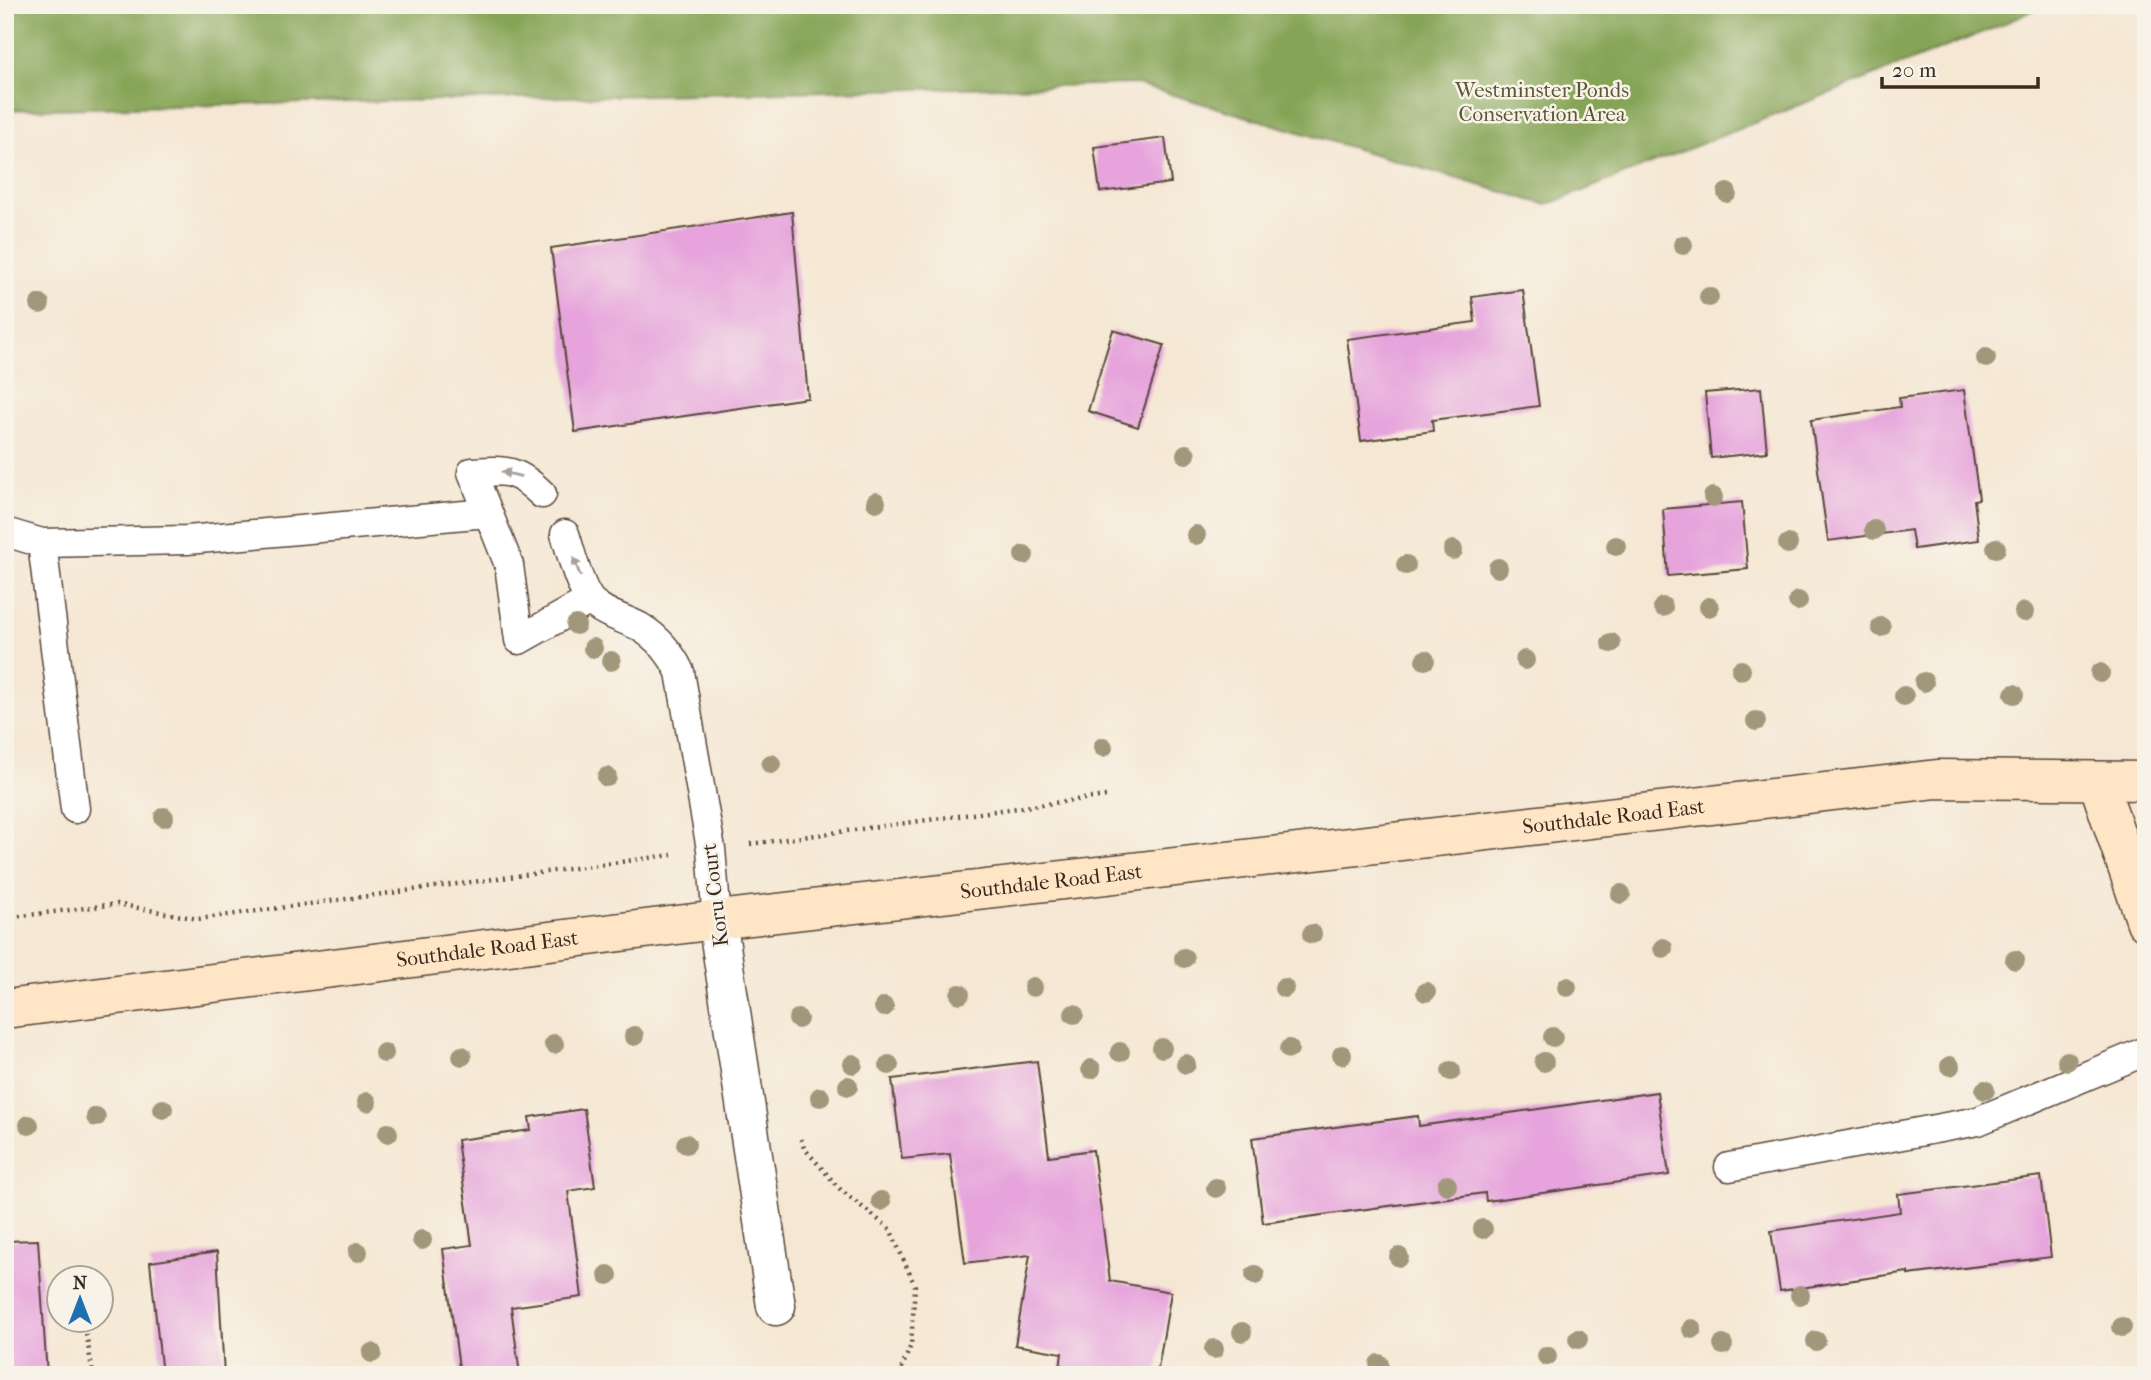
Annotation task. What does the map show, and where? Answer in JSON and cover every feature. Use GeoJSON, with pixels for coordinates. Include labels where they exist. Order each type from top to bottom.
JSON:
{"type":"FeatureCollection","features":[{"type":"Feature","properties":{"kind":"main road","name":"Southdale Road East"},"geometry":{"type":"LineString","coordinates":[[5,1009],[717,920],[1937,779],[2146,781]]}},
{"type":"Feature","properties":{"kind":"main road"},"geometry":{"type":"LineString","coordinates":[[2098,782],[2146,922]]}},
{"type":"Feature","properties":{"kind":"street","name":"Koru Court"},"geometry":{"type":"LineString","coordinates":[[717,920],[776,1306]]}},
{"type":"Feature","properties":{"kind":"lane"},"geometry":{"type":"LineString","coordinates":[[542,494],[524,477],[503,470],[472,472],[509,565],[519,640],[590,600],[565,534]]}},
{"type":"Feature","properties":{"kind":"lane"},"geometry":{"type":"LineString","coordinates":[[5,531],[42,543],[187,540],[487,513]]}},
{"type":"Feature","properties":{"kind":"lane"},"geometry":{"type":"LineString","coordinates":[[42,543],[75,809]]}},
{"type":"Feature","properties":{"kind":"lane","name":"Koru Court"},"geometry":{"type":"LineString","coordinates":[[590,600],[609,614],[639,626],[653,636],[672,656],[680,672],[711,849],[717,920]]}},
{"type":"Feature","properties":{"kind":"lane"},"geometry":{"type":"LineString","coordinates":[[1729,1167],[1978,1121],[2146,1051]]}},
{"type":"Feature","properties":{"kind":"path"},"geometry":{"type":"LineString","coordinates":[[5,918],[117,904],[198,919],[1107,796]]}},
{"type":"Feature","properties":{"kind":"path"},"geometry":{"type":"LineString","coordinates":[[800,1136],[804,1148],[841,1190],[890,1230],[915,1286],[911,1345],[899,1375]]}},
{"type":"Feature","properties":{"kind":"path"},"geometry":{"type":"LineString","coordinates":[[86,1334],[93,1375]]}},
{"type":"Feature","properties":{"kind":"green space","name":"Westminster Ponds Conservation Area"},"geometry":{"type":"Polygon","coordinates":[[[5,5],[2045,5],[1994,28],[1547,205],[1136,84],[5,110],[5,5]]]}},
{"type":"Feature","properties":{"kind":"building"},"geometry":{"type":"Polygon","coordinates":[[[1165,138],[1171,183],[1100,192],[1094,147],[1165,138]]]}},
{"type":"Feature","properties":{"kind":"building"},"geometry":{"type":"Polygon","coordinates":[[[792,212],[808,398],[575,432],[551,248],[792,212]]]}},
{"type":"Feature","properties":{"kind":"building"},"geometry":{"type":"Polygon","coordinates":[[[1523,290],[1539,406],[1432,420],[1433,431],[1361,441],[1347,339],[1475,322],[1472,297],[1523,290]]]}},
{"type":"Feature","properties":{"kind":"building"},"geometry":{"type":"Polygon","coordinates":[[[1113,330],[1164,345],[1138,427],[1088,411],[1113,330]]]}},
{"type":"Feature","properties":{"kind":"building"},"geometry":{"type":"Polygon","coordinates":[[[1761,388],[1767,452],[1711,458],[1705,393],[1761,388]]]}},
{"type":"Feature","properties":{"kind":"building"},"geometry":{"type":"Polygon","coordinates":[[[1964,390],[1979,499],[1974,500],[1979,540],[1914,549],[1911,530],[1828,541],[1811,420],[1900,407],[1899,398],[1964,390]]]}},
{"type":"Feature","properties":{"kind":"building"},"geometry":{"type":"Polygon","coordinates":[[[1742,502],[1748,569],[1668,576],[1663,509],[1742,502]]]}},
{"type":"Feature","properties":{"kind":"building"},"geometry":{"type":"Polygon","coordinates":[[[1037,1061],[1049,1156],[1093,1150],[1110,1281],[1171,1292],[1157,1375],[1059,1375],[1062,1353],[1015,1345],[1030,1255],[965,1263],[950,1154],[902,1159],[892,1079],[1037,1061]]]}},
{"type":"Feature","properties":{"kind":"building"},"geometry":{"type":"Polygon","coordinates":[[[1657,1092],[1669,1175],[1486,1201],[1485,1193],[1263,1223],[1252,1138],[1418,1116],[1419,1126],[1657,1092]]]}},
{"type":"Feature","properties":{"kind":"building"},"geometry":{"type":"Polygon","coordinates":[[[584,1109],[595,1187],[568,1191],[582,1297],[511,1307],[520,1375],[460,1375],[443,1249],[472,1245],[457,1140],[531,1130],[529,1117],[584,1109]]]}},
{"type":"Feature","properties":{"kind":"building"},"geometry":{"type":"Polygon","coordinates":[[[2041,1176],[2051,1257],[1908,1275],[1908,1272],[1780,1291],[1771,1231],[1900,1212],[1898,1194],[2041,1176]]]}},
{"type":"Feature","properties":{"kind":"building"},"geometry":{"type":"Polygon","coordinates":[[[38,1240],[47,1375],[5,1375],[5,1241],[38,1240]]]}},
{"type":"Feature","properties":{"kind":"building"},"geometry":{"type":"Polygon","coordinates":[[[217,1252],[224,1375],[162,1375],[150,1262],[217,1252]]]}}]}
